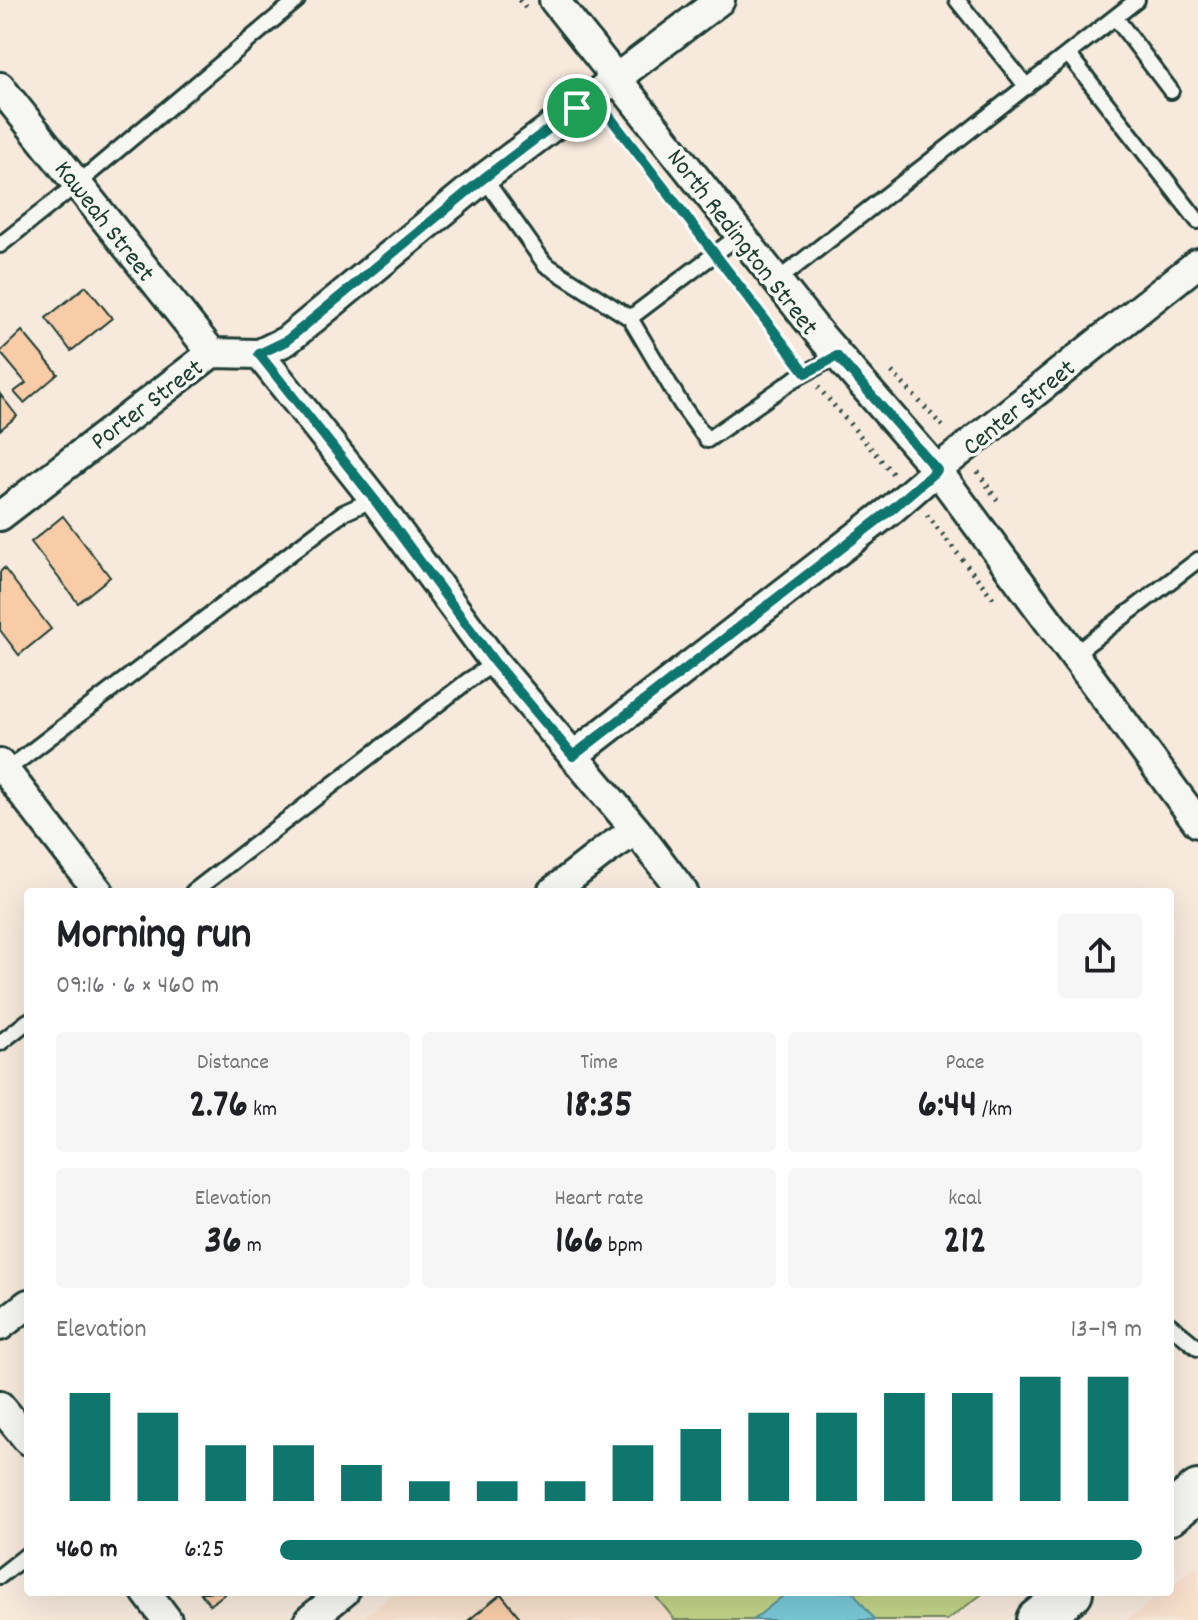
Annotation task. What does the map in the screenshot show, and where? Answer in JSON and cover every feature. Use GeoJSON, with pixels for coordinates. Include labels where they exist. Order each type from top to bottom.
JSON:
{"type":"FeatureCollection","features":[{"type":"Feature","properties":{"kind":"main road"},"geometry":{"type":"LineString","coordinates":[[1174,1511],[1198,1491]]}},
{"type":"Feature","properties":{"kind":"street","name":"North Redington Street"},"geometry":{"type":"LineString","coordinates":[[554,0],[837,356],[937,470],[1198,823]]}},
{"type":"Feature","properties":{"kind":"street"},"geometry":{"type":"LineString","coordinates":[[680,888],[636,830],[495,663],[374,499],[259,354],[286,341],[484,178],[720,0]]}},
{"type":"Feature","properties":{"kind":"street","name":"Kaweah Street"},"geometry":{"type":"LineString","coordinates":[[0,87],[212,353]]}},
{"type":"Feature","properties":{"kind":"street","name":"Center Street"},"geometry":{"type":"LineString","coordinates":[[573,756],[910,494],[1198,263]]}},
{"type":"Feature","properties":{"kind":"street","name":"Porter Street"},"geometry":{"type":"LineString","coordinates":[[0,516],[212,353],[259,354]]}},
{"type":"Feature","properties":{"kind":"street"},"geometry":{"type":"LineString","coordinates":[[2,771],[96,888]]}},
{"type":"Feature","properties":{"kind":"street"},"geometry":{"type":"LineString","coordinates":[[557,888],[636,830]]}},
{"type":"Feature","properties":{"kind":"street"},"geometry":{"type":"LineString","coordinates":[[0,1326],[24,1307]]}},
{"type":"Feature","properties":{"kind":"street"},"geometry":{"type":"LineString","coordinates":[[0,1406],[24,1435]]}},
{"type":"Feature","properties":{"kind":"street"},"geometry":{"type":"LineString","coordinates":[[149,1596],[167,1620]]}},
{"type":"Feature","properties":{"kind":"street"},"geometry":{"type":"LineString","coordinates":[[309,1620],[339,1596]]}},
{"type":"Feature","properties":{"kind":"lane"},"geometry":{"type":"LineString","coordinates":[[0,245],[297,0]]}},
{"type":"Feature","properties":{"kind":"lane"},"geometry":{"type":"LineString","coordinates":[[957,0],[1027,87]]}},
{"type":"Feature","properties":{"kind":"lane"},"geometry":{"type":"LineString","coordinates":[[778,280],[1137,0]]}},
{"type":"Feature","properties":{"kind":"lane"},"geometry":{"type":"LineString","coordinates":[[1115,17],[1171,91]]}},
{"type":"Feature","properties":{"kind":"lane"},"geometry":{"type":"LineString","coordinates":[[1068,54],[1192,202],[1198,221]]}},
{"type":"Feature","properties":{"kind":"lane"},"geometry":{"type":"LineString","coordinates":[[484,178],[545,264],[630,318],[681,404],[707,440],[806,373],[837,356]]}},
{"type":"Feature","properties":{"kind":"lane"},"geometry":{"type":"LineString","coordinates":[[630,318],[741,234]]}},
{"type":"Feature","properties":{"kind":"lane"},"geometry":{"type":"LineString","coordinates":[[2,771],[343,513],[374,499]]}},
{"type":"Feature","properties":{"kind":"lane"},"geometry":{"type":"LineString","coordinates":[[1073,655],[1198,560]]}},
{"type":"Feature","properties":{"kind":"lane"},"geometry":{"type":"LineString","coordinates":[[198,888],[495,663]]}},
{"type":"Feature","properties":{"kind":"lane"},"geometry":{"type":"LineString","coordinates":[[0,1043],[24,1024]]}},
{"type":"Feature","properties":{"kind":"lane"},"geometry":{"type":"LineString","coordinates":[[1174,1328],[1198,1348]]}},
{"type":"Feature","properties":{"kind":"lane"},"geometry":{"type":"LineString","coordinates":[[0,1576],[24,1557]]}},
{"type":"Feature","properties":{"kind":"path"},"geometry":{"type":"LineString","coordinates":[[519,0],[538,24]]}},
{"type":"Feature","properties":{"kind":"path"},"geometry":{"type":"LineString","coordinates":[[677,205],[806,373],[910,494],[999,605]]}},
{"type":"Feature","properties":{"kind":"shaded area"},"geometry":{"type":"Polygon","coordinates":[[[1198,1565],[1198,1620],[1127,1620],[1159,1596],[1174,1596],[1174,1584],[1198,1565]]]}},
{"type":"Feature","properties":{"kind":"shaded area"},"geometry":{"type":"Polygon","coordinates":[[[391,1596],[655,1596],[675,1620],[361,1620],[391,1596]]]}},
{"type":"Feature","properties":{"kind":"green space"},"geometry":{"type":"Polygon","coordinates":[[[655,1596],[980,1596],[947,1620],[675,1620],[655,1596]]]}},
{"type":"Feature","properties":{"kind":"water"},"geometry":{"type":"Polygon","coordinates":[[[783,1596],[856,1596],[875,1620],[753,1620],[783,1596]]]}},
{"type":"Feature","properties":{"kind":"building"},"geometry":{"type":"Polygon","coordinates":[[[86,286],[112,318],[71,351],[46,318],[86,286]]]}},
{"type":"Feature","properties":{"kind":"building"},"geometry":{"type":"Polygon","coordinates":[[[22,331],[58,374],[24,403],[14,392],[26,383],[0,352],[22,331]]]}},
{"type":"Feature","properties":{"kind":"building"},"geometry":{"type":"Polygon","coordinates":[[[0,394],[17,416],[0,430],[0,394]]]}},
{"type":"Feature","properties":{"kind":"building"},"geometry":{"type":"Polygon","coordinates":[[[63,516],[110,577],[78,603],[31,542],[63,516]]]}},
{"type":"Feature","properties":{"kind":"building"},"geometry":{"type":"Polygon","coordinates":[[[4,568],[51,629],[19,655],[0,630],[0,572],[4,568]]]}},
{"type":"Feature","properties":{"kind":"building"},"geometry":{"type":"Polygon","coordinates":[[[203,1596],[222,1596],[210,1605],[203,1596]]]}},
{"type":"Feature","properties":{"kind":"building"},"geometry":{"type":"Polygon","coordinates":[[[503,1596],[522,1620],[469,1620],[503,1596]]]}},
{"type":"Feature","properties":{"kind":"route"},"geometry":{"type":"LineString","coordinates":[[593,95],[806,373],[837,356],[937,470],[892,509],[573,756],[495,663],[374,499],[259,354],[286,341],[484,178],[577,108],[593,95]]}}]}
